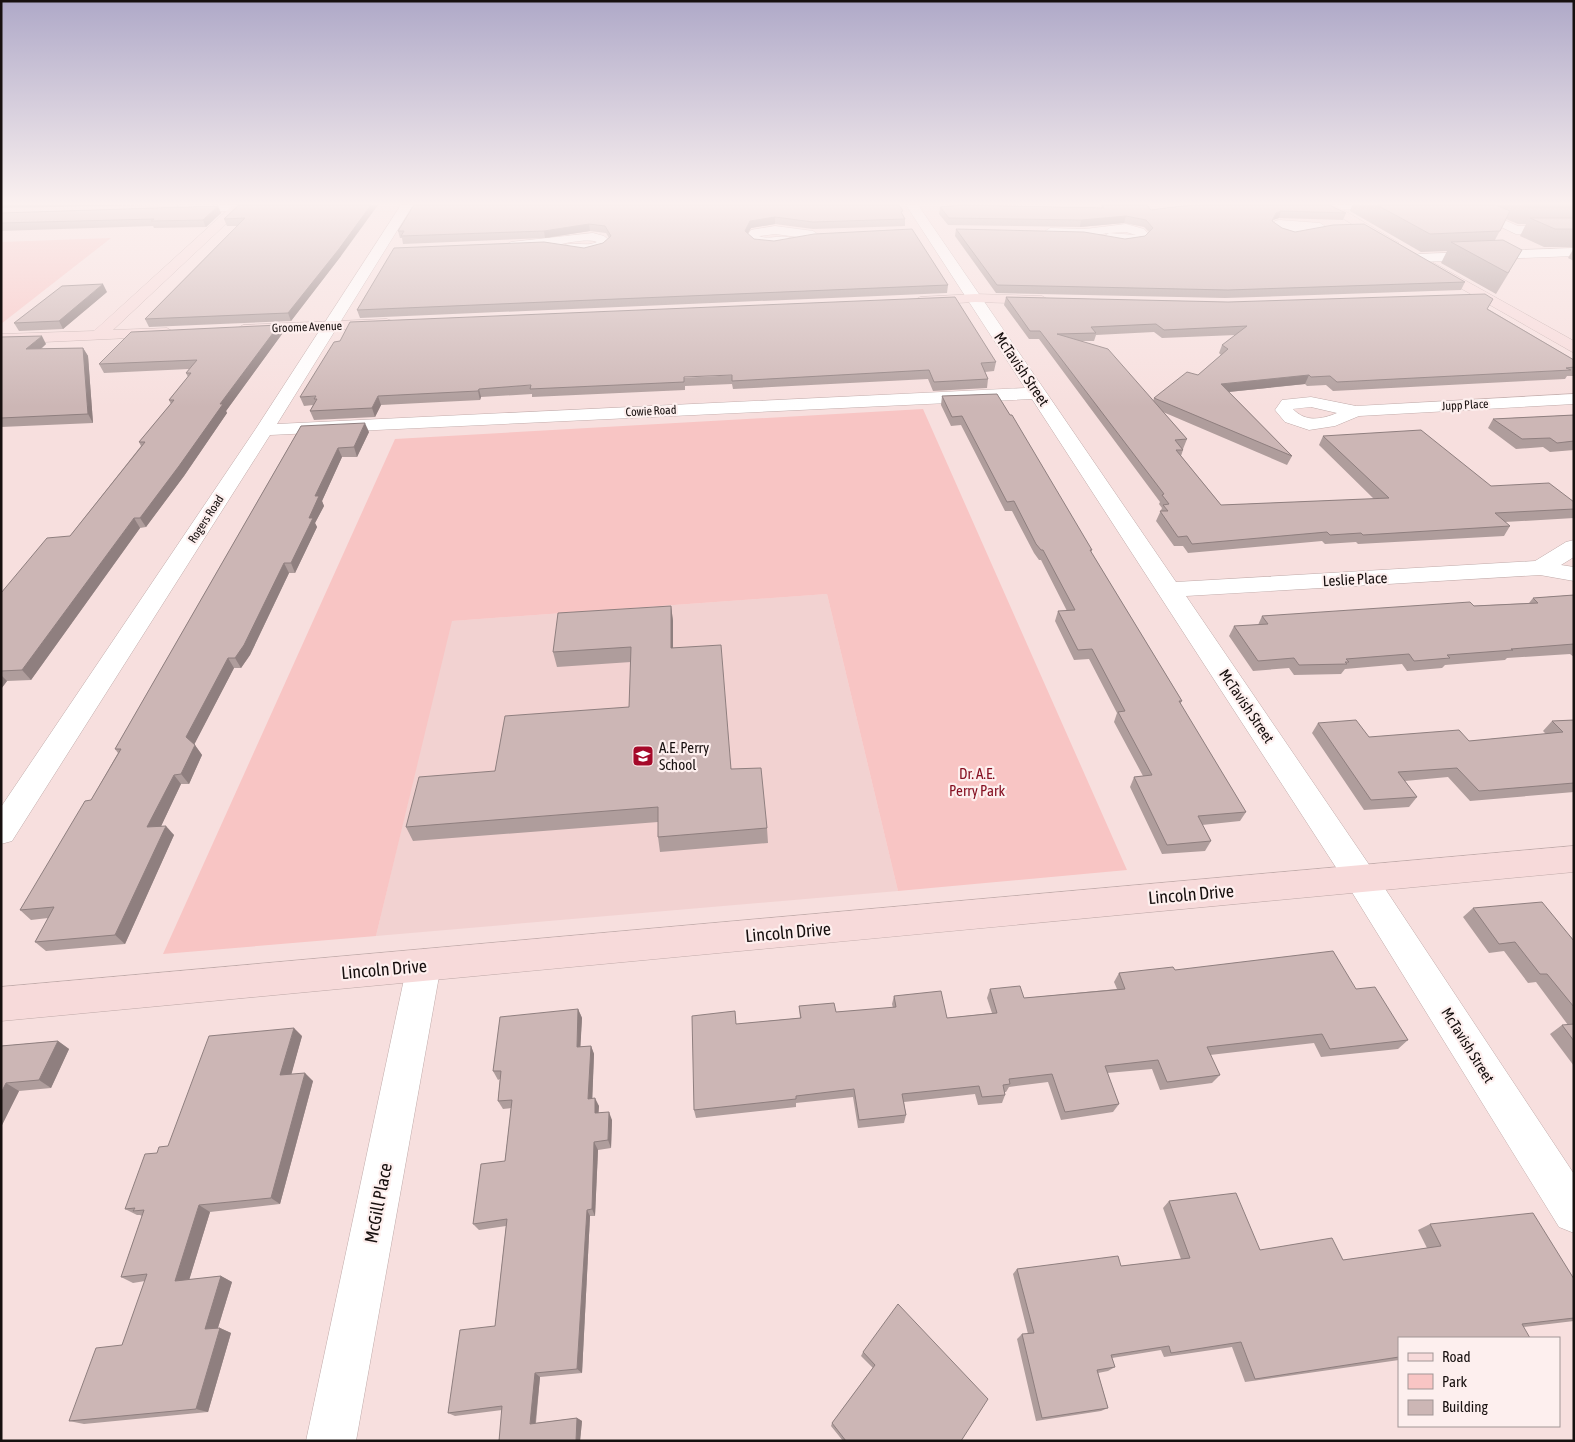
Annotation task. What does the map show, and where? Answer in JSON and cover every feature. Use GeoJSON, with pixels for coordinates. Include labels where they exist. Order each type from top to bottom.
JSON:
{"type":"FeatureCollection","features":[{"type":"Feature","properties":{"kind":"street"},"geometry":{"type":"LineString","coordinates":[[99,335],[167,272]]}},
{"type":"Feature","properties":{"kind":"street","name":"Rogers Road"},"geometry":{"type":"LineString","coordinates":[[1,832],[330,326],[371,272]]}},
{"type":"Feature","properties":{"kind":"street","name":"McTavish Street"},"geometry":{"type":"LineString","coordinates":[[958,272],[1361,879],[1574,1212]]}},
{"type":"Feature","properties":{"kind":"street"},"geometry":{"type":"LineString","coordinates":[[1443,272],[1574,348]]}},
{"type":"Feature","properties":{"kind":"street"},"geometry":{"type":"LineString","coordinates":[[1453,297],[1483,296]]}},
{"type":"Feature","properties":{"kind":"street"},"geometry":{"type":"LineString","coordinates":[[905,301],[975,298],[1061,300]]}},
{"type":"Feature","properties":{"kind":"street","name":"Groome Avenue"},"geometry":{"type":"LineString","coordinates":[[224,330],[399,323]]}},
{"type":"Feature","properties":{"kind":"street"},"geometry":{"type":"LineString","coordinates":[[1,339],[185,332]]}},
{"type":"Feature","properties":{"kind":"street","name":"Cowie Road"},"geometry":{"type":"LineString","coordinates":[[264,430],[1038,393]]}},
{"type":"Feature","properties":{"kind":"street","name":"Jupp Place"},"geometry":{"type":"LineString","coordinates":[[1356,411],[1574,399]]}},
{"type":"Feature","properties":{"kind":"street","name":"Leslie Place"},"geometry":{"type":"LineString","coordinates":[[1540,568],[1574,547]]}},
{"type":"Feature","properties":{"kind":"street","name":"Leslie Place"},"geometry":{"type":"LineString","coordinates":[[1169,590],[1540,568],[1574,574]]}},
{"type":"Feature","properties":{"kind":"street","name":"Lincoln Drive"},"geometry":{"type":"LineString","coordinates":[[1,1004],[1574,859]]}},
{"type":"Feature","properties":{"kind":"street","name":"McGill Place"},"geometry":{"type":"LineString","coordinates":[[331,1441],[424,965]]}},
{"type":"Feature","properties":{"kind":"shaded area","name":"A.E. Perry School"},"geometry":{"type":"Polygon","coordinates":[[[827,594],[898,891],[376,936],[451,621],[827,594]]]}},
{"type":"Feature","properties":{"kind":"green space"},"geometry":{"type":"Polygon","coordinates":[[[1,272],[67,272],[1,324],[1,272]]]}},
{"type":"Feature","properties":{"kind":"green space","name":"Dr. A.E. Perry Park"},"geometry":{"type":"Polygon","coordinates":[[[923,409],[1127,870],[898,891],[827,594],[452,621],[376,936],[163,954],[395,439],[923,409]]]}},
{"type":"Feature","properties":{"kind":"building"},"geometry":{"type":"Polygon","coordinates":[[[191,272],[320,272],[288,313],[145,319],[191,272]]]}},
{"type":"Feature","properties":{"kind":"building"},"geometry":{"type":"Polygon","coordinates":[[[380,272],[940,272],[948,285],[357,310],[380,272]]]}},
{"type":"Feature","properties":{"kind":"building"},"geometry":{"type":"Polygon","coordinates":[[[988,272],[1448,272],[1465,282],[1228,290],[997,285],[988,272]]]}},
{"type":"Feature","properties":{"kind":"building"},"geometry":{"type":"Polygon","coordinates":[[[103,284],[59,321],[14,323],[62,286],[103,284]]]}},
{"type":"Feature","properties":{"kind":"building"},"geometry":{"type":"Polygon","coordinates":[[[1485,294],[1493,299],[1487,309],[1574,360],[1574,367],[1566,368],[1571,370],[1337,382],[1330,376],[1311,377],[1309,375],[1221,384],[1292,456],[1154,398],[1187,372],[1198,375],[1228,349],[1222,345],[1247,326],[1164,330],[1156,324],[1091,327],[1096,333],[1057,334],[1108,349],[1187,439],[1175,440],[1183,450],[1176,450],[1221,505],[1389,498],[1323,436],[1421,430],[1491,486],[1549,483],[1574,502],[1574,509],[1495,513],[1510,526],[1363,535],[1361,533],[1330,535],[1327,532],[1192,544],[1187,536],[1178,537],[1160,511],[1168,511],[1163,505],[1169,504],[1162,495],[1164,494],[1040,331],[1030,331],[1006,297],[1228,302],[1485,294]]]}},
{"type":"Feature","properties":{"kind":"building"},"geometry":{"type":"Polygon","coordinates":[[[955,297],[996,362],[981,363],[988,379],[934,382],[929,370],[732,381],[732,375],[684,377],[684,382],[530,389],[531,385],[479,389],[478,391],[378,396],[372,408],[310,411],[317,399],[314,399],[316,396],[300,397],[334,342],[340,341],[350,322],[955,297]]]}},
{"type":"Feature","properties":{"kind":"building"},"geometry":{"type":"Polygon","coordinates":[[[279,325],[220,404],[223,404],[179,466],[140,518],[134,518],[22,670],[1,671],[1,593],[47,538],[70,536],[145,442],[139,442],[174,400],[169,400],[191,373],[186,373],[197,360],[99,364],[131,332],[279,325]]]}},
{"type":"Feature","properties":{"kind":"building"},"geometry":{"type":"Polygon","coordinates":[[[42,336],[26,349],[83,348],[88,414],[1,418],[1,337],[42,336]]]}},
{"type":"Feature","properties":{"kind":"building"},"geometry":{"type":"Polygon","coordinates":[[[997,394],[1010,415],[1012,415],[1246,812],[1198,816],[1211,841],[1167,845],[1134,777],[1152,775],[1118,712],[1125,711],[1092,649],[1078,650],[1058,611],[1075,610],[1043,550],[1036,544],[1014,501],[1007,502],[962,416],[952,417],[942,396],[997,394]]]}},
{"type":"Feature","properties":{"kind":"building"},"geometry":{"type":"Polygon","coordinates":[[[1574,415],[1574,441],[1557,443],[1550,438],[1522,439],[1493,419],[1574,415]]]}},
{"type":"Feature","properties":{"kind":"building"},"geometry":{"type":"Polygon","coordinates":[[[365,423],[354,447],[338,448],[315,496],[319,496],[309,518],[313,518],[291,563],[284,563],[244,645],[235,658],[228,658],[186,737],[195,745],[181,774],[174,775],[147,827],[166,826],[115,935],[35,942],[54,907],[20,910],[85,801],[91,800],[121,749],[115,749],[301,426],[365,423]]]}},
{"type":"Feature","properties":{"kind":"building"},"geometry":{"type":"Polygon","coordinates":[[[1574,595],[1574,644],[1447,655],[1450,658],[1414,661],[1409,654],[1346,659],[1349,662],[1345,662],[1347,664],[1299,665],[1294,658],[1258,661],[1234,626],[1268,624],[1262,616],[1470,602],[1474,606],[1538,603],[1533,598],[1574,595]]]}},
{"type":"Feature","properties":{"kind":"building"},"geometry":{"type":"Polygon","coordinates":[[[671,606],[671,648],[721,645],[731,769],[761,768],[767,828],[658,837],[658,807],[406,827],[419,777],[495,771],[505,716],[629,707],[631,647],[553,652],[558,613],[671,606]]]}},
{"type":"Feature","properties":{"kind":"building"},"geometry":{"type":"Polygon","coordinates":[[[1356,720],[1369,737],[1459,730],[1469,741],[1563,732],[1552,721],[1574,720],[1574,783],[1479,791],[1457,768],[1398,772],[1417,797],[1371,800],[1318,723],[1356,720]]]}},
{"type":"Feature","properties":{"kind":"building"},"geometry":{"type":"Polygon","coordinates":[[[1542,902],[1574,941],[1574,1007],[1547,974],[1540,974],[1515,942],[1499,944],[1473,908],[1542,902]]]}},
{"type":"Feature","properties":{"kind":"building"},"geometry":{"type":"Polygon","coordinates":[[[1333,951],[1356,989],[1375,987],[1408,1040],[1330,1049],[1322,1034],[1207,1047],[1220,1075],[1167,1082],[1158,1060],[1105,1066],[1119,1104],[1065,1112],[1052,1074],[1009,1079],[1010,1084],[1003,1085],[1005,1095],[982,1097],[979,1086],[902,1094],[906,1115],[859,1120],[854,1089],[796,1096],[796,1099],[694,1110],[692,1016],[735,1011],[736,1024],[801,1018],[799,1006],[834,1003],[836,1012],[896,1007],[894,996],[941,991],[947,1018],[997,1013],[990,989],[1020,986],[1024,998],[1125,989],[1119,973],[1173,967],[1175,970],[1333,951]]]}},
{"type":"Feature","properties":{"kind":"building"},"geometry":{"type":"Polygon","coordinates":[[[578,1009],[577,1047],[591,1046],[588,1099],[595,1098],[595,1113],[609,1112],[608,1140],[594,1142],[592,1209],[587,1210],[577,1369],[535,1373],[530,1424],[577,1418],[576,1441],[499,1441],[502,1406],[448,1413],[460,1330],[495,1326],[507,1219],[473,1224],[481,1164],[505,1161],[512,1100],[498,1101],[501,1071],[493,1071],[500,1017],[578,1009]]]}},
{"type":"Feature","properties":{"kind":"building"},"geometry":{"type":"Polygon","coordinates":[[[1574,1024],[1574,1041],[1562,1025],[1574,1024]]]}},
{"type":"Feature","properties":{"kind":"building"},"geometry":{"type":"Polygon","coordinates":[[[294,1028],[280,1075],[305,1073],[271,1198],[199,1205],[175,1281],[221,1276],[205,1329],[220,1328],[196,1409],[69,1421],[96,1348],[122,1345],[147,1274],[121,1277],[144,1210],[133,1211],[135,1208],[125,1209],[145,1154],[157,1153],[159,1147],[168,1146],[209,1036],[294,1028]]]}},
{"type":"Feature","properties":{"kind":"building"},"geometry":{"type":"Polygon","coordinates":[[[58,1041],[39,1080],[6,1083],[1,1093],[1,1046],[58,1041]]]}},
{"type":"Feature","properties":{"kind":"building"},"geometry":{"type":"Polygon","coordinates":[[[1236,1193],[1260,1250],[1332,1238],[1343,1260],[1441,1246],[1430,1224],[1533,1213],[1574,1279],[1574,1318],[1522,1324],[1529,1337],[1398,1337],[1398,1357],[1255,1379],[1241,1342],[1171,1353],[1169,1346],[1111,1355],[1115,1367],[1097,1370],[1108,1408],[1042,1418],[1022,1334],[1034,1333],[1017,1269],[1118,1256],[1121,1266],[1190,1258],[1169,1201],[1236,1193]]]}},
{"type":"Feature","properties":{"kind":"building"},"geometry":{"type":"Polygon","coordinates":[[[898,1304],[988,1399],[961,1441],[846,1441],[832,1423],[875,1365],[863,1352],[898,1304]]]}},
{"type":"Feature","properties":{"kind":"place","name":"A.E. Perry School"},"geometry":{"type":"Point","coordinates":[643,756]}}]}
